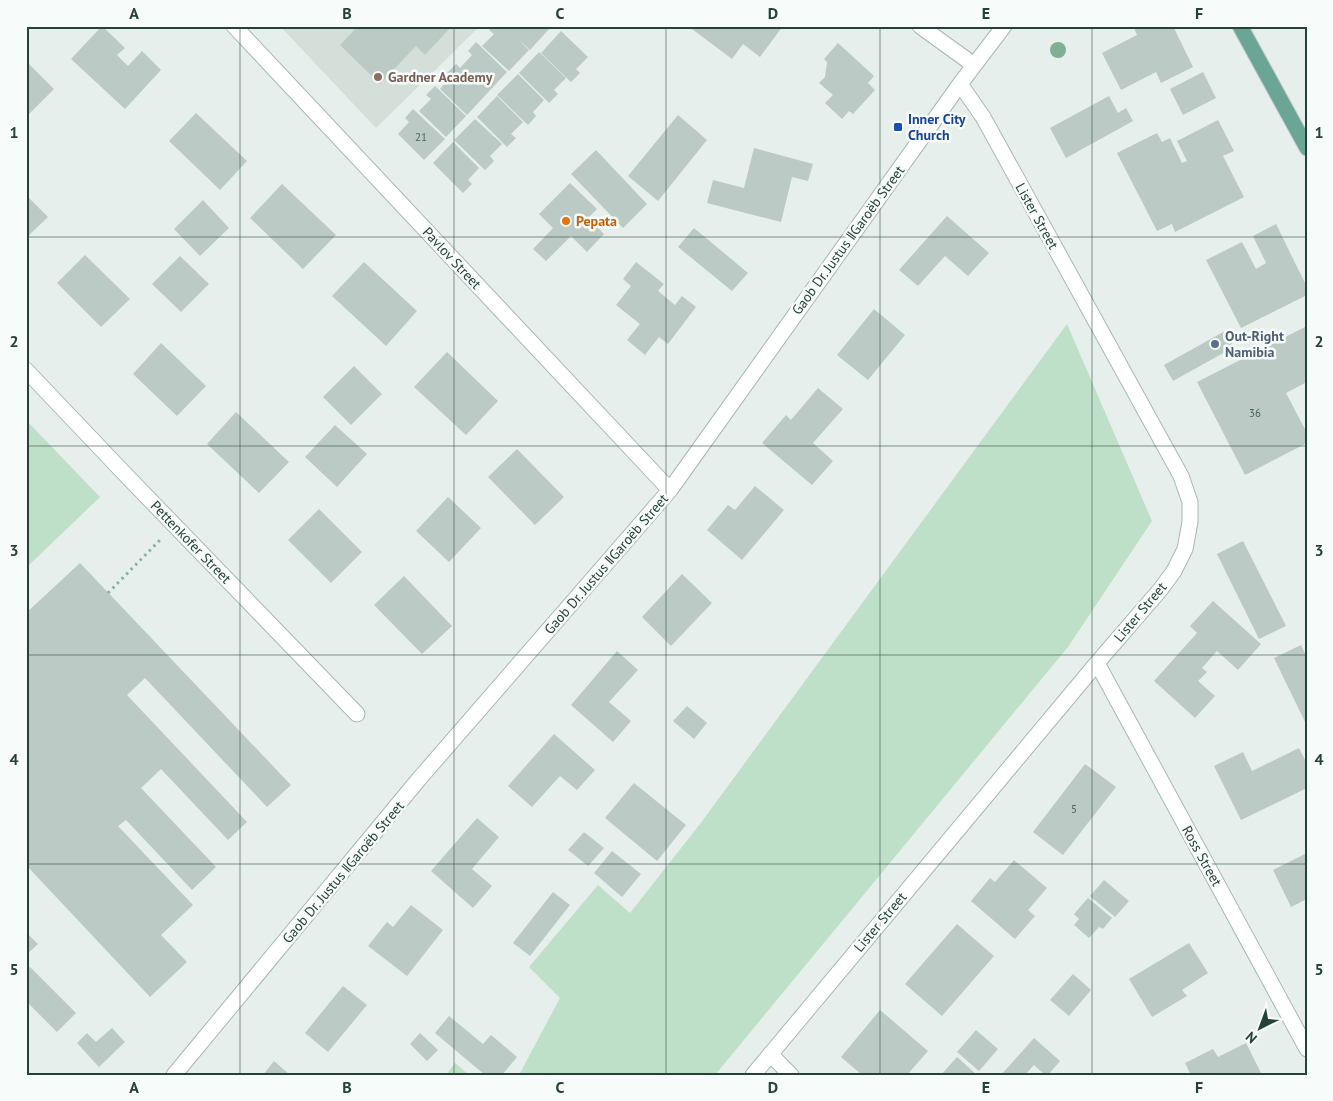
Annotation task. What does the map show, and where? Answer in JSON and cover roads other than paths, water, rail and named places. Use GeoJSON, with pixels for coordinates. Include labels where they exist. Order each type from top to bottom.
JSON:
{"type":"FeatureCollection","features":[{"type":"Feature","properties":{"kind":"main road"},"geometry":{"type":"LineString","coordinates":[[1240,26],[1307,148]]}},
{"type":"Feature","properties":{"kind":"street","name":"Pavlov Street"},"geometry":{"type":"LineString","coordinates":[[234,26],[670,490]]}},
{"type":"Feature","properties":{"kind":"street"},"geometry":{"type":"LineString","coordinates":[[920,26],[974,65]]}},
{"type":"Feature","properties":{"kind":"street","name":"Gaob Dr. Justus ǁGaroëb Street"},"geometry":{"type":"LineString","coordinates":[[174,1075],[413,787],[670,490],[960,84],[1004,26]]}},
{"type":"Feature","properties":{"kind":"street","name":"Lister Street"},"geometry":{"type":"LineString","coordinates":[[753,1075],[1160,590],[1174,571],[1185,549],[1190,522],[1190,502],[1181,476],[983,117],[960,84]]}},
{"type":"Feature","properties":{"kind":"street","name":"Pettenkofer Street"},"geometry":{"type":"LineString","coordinates":[[26,370],[356,714]]}},
{"type":"Feature","properties":{"kind":"street","name":"Ross Street"},"geometry":{"type":"LineString","coordinates":[[1097,663],[1307,1049]]}},
{"type":"Feature","properties":{"kind":"street"},"geometry":{"type":"LineString","coordinates":[[770,1054],[791,1075]]}},
{"type":"Feature","properties":{"kind":"place","name":"Gardner Academy"},"geometry":{"type":"Point","coordinates":[378,77]}},
{"type":"Feature","properties":{"kind":"place","name":"Inner City Church"},"geometry":{"type":"Point","coordinates":[898,127]}},
{"type":"Feature","properties":{"kind":"place","name":"Pepata"},"geometry":{"type":"Point","coordinates":[566,221]}},
{"type":"Feature","properties":{"kind":"place","name":"Out-Right Namibia"},"geometry":{"type":"Point","coordinates":[1215,344]}}]}
